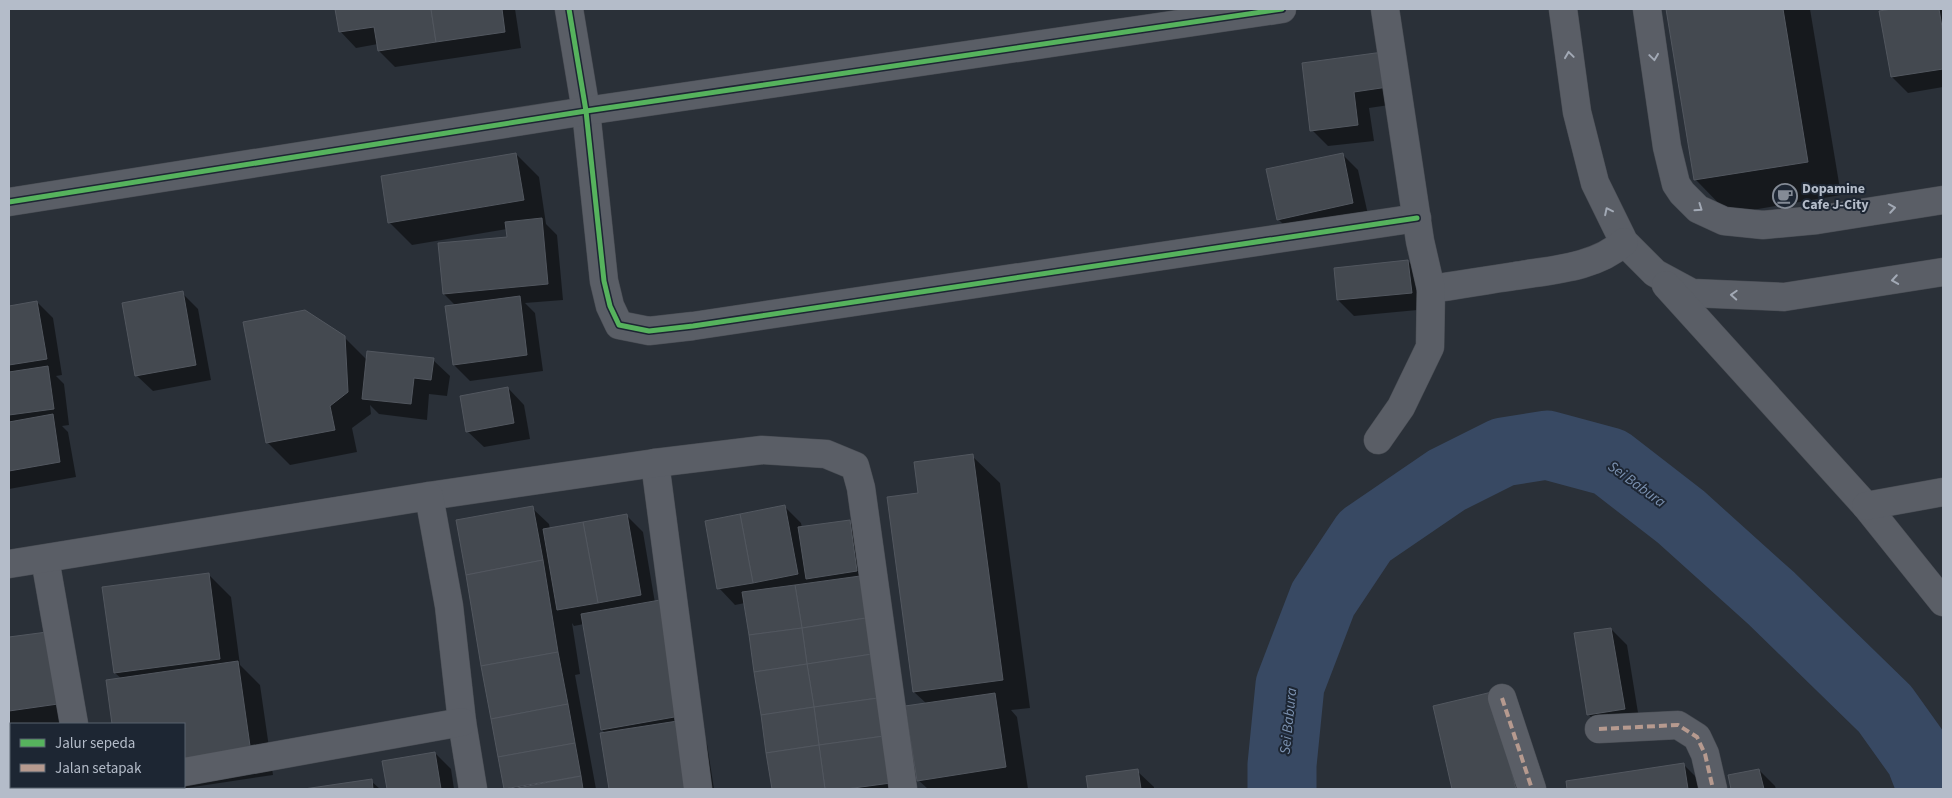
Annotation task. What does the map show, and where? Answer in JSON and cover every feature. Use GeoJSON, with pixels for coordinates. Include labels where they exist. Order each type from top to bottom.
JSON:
{"type":"FeatureCollection","features":[{"type":"Feature","properties":{"kind":"street"},"geometry":{"type":"LineString","coordinates":[[569,9],[586,111],[604,281],[610,306],[619,325],[649,331],[1417,218]]}},
{"type":"Feature","properties":{"kind":"street"},"geometry":{"type":"LineString","coordinates":[[9,202],[586,111],[1282,9]]}},
{"type":"Feature","properties":{"kind":"street"},"geometry":{"type":"LineString","coordinates":[[1378,440],[1401,407],[1430,347],[1431,289],[1420,241],[1384,9]]}},
{"type":"Feature","properties":{"kind":"street"},"geometry":{"type":"LineString","coordinates":[[1562,9],[1578,112],[1594,183],[1624,242],[1655,273],[1866,506],[1943,602]]}},
{"type":"Feature","properties":{"kind":"street"},"geometry":{"type":"LineString","coordinates":[[1647,9],[1667,147],[1676,184],[1698,209],[1724,221],[1764,225],[1816,220],[1943,200]]}},
{"type":"Feature","properties":{"kind":"street"},"geometry":{"type":"LineString","coordinates":[[1431,289],[1576,266],[1599,258],[1615,250],[1624,242]]}},
{"type":"Feature","properties":{"kind":"street"},"geometry":{"type":"LineString","coordinates":[[1655,273],[1692,293],[1784,297],[1943,272]]}},
{"type":"Feature","properties":{"kind":"street"},"geometry":{"type":"LineString","coordinates":[[9,564],[429,496],[655,463],[762,450],[826,454],[855,466],[861,488],[903,789]]}},
{"type":"Feature","properties":{"kind":"street"},"geometry":{"type":"LineString","coordinates":[[655,463],[698,789]]}},
{"type":"Feature","properties":{"kind":"street"},"geometry":{"type":"LineString","coordinates":[[1866,506],[1943,492]]}},
{"type":"Feature","properties":{"kind":"street"},"geometry":{"type":"LineString","coordinates":[[429,496],[449,606],[462,722],[472,789]]}},
{"type":"Feature","properties":{"kind":"street"},"geometry":{"type":"LineString","coordinates":[[45,559],[74,723]]}},
{"type":"Feature","properties":{"kind":"street"},"geometry":{"type":"LineString","coordinates":[[1502,698],[1532,789]]}},
{"type":"Feature","properties":{"kind":"street"},"geometry":{"type":"LineString","coordinates":[[185,772],[462,722]]}},
{"type":"Feature","properties":{"kind":"street"},"geometry":{"type":"LineString","coordinates":[[1599,730],[1678,725],[1697,737],[1705,754],[1714,789]]}},
{"type":"Feature","properties":{"kind":"building"},"geometry":{"type":"Polygon","coordinates":[[[335,9],[431,9],[436,42],[378,51],[374,27],[339,32],[335,9]]]}},
{"type":"Feature","properties":{"kind":"building"},"geometry":{"type":"Polygon","coordinates":[[[431,9],[502,9],[505,32],[436,42],[431,9]]]}},
{"type":"Feature","properties":{"kind":"building"},"geometry":{"type":"Polygon","coordinates":[[[1666,9],[1783,9],[1808,162],[1694,180],[1666,9]]]}},
{"type":"Feature","properties":{"kind":"building"},"geometry":{"type":"Polygon","coordinates":[[[1892,9],[1939,9],[1943,33],[1943,69],[1891,77],[1879,11],[1892,9]]]}},
{"type":"Feature","properties":{"kind":"building"},"geometry":{"type":"Polygon","coordinates":[[[1383,52],[1388,87],[1354,92],[1358,125],[1310,131],[1302,63],[1383,52]]]}},
{"type":"Feature","properties":{"kind":"building"},"geometry":{"type":"Polygon","coordinates":[[[516,153],[524,200],[388,223],[381,176],[516,153]]]}},
{"type":"Feature","properties":{"kind":"building"},"geometry":{"type":"Polygon","coordinates":[[[1343,153],[1353,203],[1277,220],[1266,169],[1343,153]]]}},
{"type":"Feature","properties":{"kind":"building"},"geometry":{"type":"Polygon","coordinates":[[[542,218],[548,284],[443,294],[438,243],[507,237],[505,222],[542,218]]]}},
{"type":"Feature","properties":{"kind":"building"},"geometry":{"type":"Polygon","coordinates":[[[1408,260],[1412,293],[1337,300],[1334,268],[1408,260]]]}},
{"type":"Feature","properties":{"kind":"building"},"geometry":{"type":"Polygon","coordinates":[[[183,291],[196,365],[135,376],[122,303],[183,291]]]}},
{"type":"Feature","properties":{"kind":"building"},"geometry":{"type":"Polygon","coordinates":[[[520,296],[527,355],[453,365],[445,306],[520,296]]]}},
{"type":"Feature","properties":{"kind":"building"},"geometry":{"type":"Polygon","coordinates":[[[37,301],[47,359],[9,365],[9,306],[37,301]]]}},
{"type":"Feature","properties":{"kind":"building"},"geometry":{"type":"Polygon","coordinates":[[[305,310],[345,336],[348,392],[330,406],[335,430],[266,443],[243,322],[305,310]]]}},
{"type":"Feature","properties":{"kind":"building"},"geometry":{"type":"Polygon","coordinates":[[[367,351],[434,358],[431,380],[414,378],[411,404],[362,399],[367,351]]]}},
{"type":"Feature","properties":{"kind":"building"},"geometry":{"type":"Polygon","coordinates":[[[48,366],[54,409],[9,415],[9,372],[48,366]]]}},
{"type":"Feature","properties":{"kind":"building"},"geometry":{"type":"Polygon","coordinates":[[[508,387],[514,423],[466,432],[460,396],[508,387]]]}},
{"type":"Feature","properties":{"kind":"building"},"geometry":{"type":"Polygon","coordinates":[[[53,414],[60,462],[9,471],[9,422],[53,414]]]}},
{"type":"Feature","properties":{"kind":"building"},"geometry":{"type":"Polygon","coordinates":[[[973,454],[1003,680],[913,692],[887,497],[918,493],[914,462],[973,454]]]}},
{"type":"Feature","properties":{"kind":"building"},"geometry":{"type":"Polygon","coordinates":[[[785,505],[798,574],[753,583],[740,514],[785,505]]]}},
{"type":"Feature","properties":{"kind":"building"},"geometry":{"type":"Polygon","coordinates":[[[533,506],[543,560],[466,575],[456,520],[533,506]]]}},
{"type":"Feature","properties":{"kind":"building"},"geometry":{"type":"Polygon","coordinates":[[[627,514],[641,595],[598,603],[583,522],[627,514]]]}},
{"type":"Feature","properties":{"kind":"building"},"geometry":{"type":"Polygon","coordinates":[[[740,514],[753,583],[717,589],[705,521],[740,514]]]}},
{"type":"Feature","properties":{"kind":"building"},"geometry":{"type":"Polygon","coordinates":[[[850,520],[857,571],[806,579],[798,527],[850,520]]]}},
{"type":"Feature","properties":{"kind":"building"},"geometry":{"type":"Polygon","coordinates":[[[583,522],[598,603],[557,610],[543,529],[583,522]]]}},
{"type":"Feature","properties":{"kind":"building"},"geometry":{"type":"Polygon","coordinates":[[[543,560],[558,652],[481,666],[466,575],[543,560]]]}},
{"type":"Feature","properties":{"kind":"building"},"geometry":{"type":"Polygon","coordinates":[[[209,573],[220,659],[114,673],[102,587],[209,573]]]}},
{"type":"Feature","properties":{"kind":"building"},"geometry":{"type":"Polygon","coordinates":[[[860,576],[866,618],[802,628],[795,585],[860,576]]]}},
{"type":"Feature","properties":{"kind":"building"},"geometry":{"type":"Polygon","coordinates":[[[795,585],[802,628],[749,635],[742,592],[795,585]]]}},
{"type":"Feature","properties":{"kind":"building"},"geometry":{"type":"Polygon","coordinates":[[[660,600],[680,716],[601,730],[581,614],[660,600]]]}},
{"type":"Feature","properties":{"kind":"building"},"geometry":{"type":"Polygon","coordinates":[[[866,618],[872,654],[807,664],[802,628],[866,618]]]}},
{"type":"Feature","properties":{"kind":"building"},"geometry":{"type":"Polygon","coordinates":[[[802,628],[807,664],[754,672],[749,635],[802,628]]]}},
{"type":"Feature","properties":{"kind":"building"},"geometry":{"type":"Polygon","coordinates":[[[1611,628],[1625,709],[1587,715],[1574,633],[1611,628]]]}},
{"type":"Feature","properties":{"kind":"building"},"geometry":{"type":"Polygon","coordinates":[[[47,632],[58,704],[9,711],[9,637],[47,632]]]}},
{"type":"Feature","properties":{"kind":"building"},"geometry":{"type":"Polygon","coordinates":[[[558,652],[568,704],[491,719],[481,666],[558,652]]]}},
{"type":"Feature","properties":{"kind":"building"},"geometry":{"type":"Polygon","coordinates":[[[872,654],[878,698],[814,707],[807,664],[872,654]]]}},
{"type":"Feature","properties":{"kind":"building"},"geometry":{"type":"Polygon","coordinates":[[[238,661],[251,753],[185,763],[185,723],[112,723],[106,680],[238,661]]]}},
{"type":"Feature","properties":{"kind":"building"},"geometry":{"type":"Polygon","coordinates":[[[807,664],[814,707],[761,715],[754,672],[807,664]]]}},
{"type":"Feature","properties":{"kind":"building"},"geometry":{"type":"Polygon","coordinates":[[[1492,692],[1516,789],[1452,789],[1433,706],[1492,692]]]}},
{"type":"Feature","properties":{"kind":"building"},"geometry":{"type":"Polygon","coordinates":[[[995,693],[1006,767],[917,781],[905,706],[995,693]]]}},
{"type":"Feature","properties":{"kind":"building"},"geometry":{"type":"Polygon","coordinates":[[[878,698],[884,736],[819,745],[814,707],[878,698]]]}},
{"type":"Feature","properties":{"kind":"building"},"geometry":{"type":"Polygon","coordinates":[[[568,704],[575,743],[498,757],[491,719],[568,704]]]}},
{"type":"Feature","properties":{"kind":"building"},"geometry":{"type":"Polygon","coordinates":[[[814,707],[819,745],[766,753],[761,715],[814,707]]]}},
{"type":"Feature","properties":{"kind":"building"},"geometry":{"type":"Polygon","coordinates":[[[684,720],[696,789],[609,789],[600,733],[684,720]]]}},
{"type":"Feature","properties":{"kind":"building"},"geometry":{"type":"Polygon","coordinates":[[[884,736],[891,783],[846,789],[825,789],[819,745],[884,736]]]}},
{"type":"Feature","properties":{"kind":"building"},"geometry":{"type":"Polygon","coordinates":[[[10,740],[10,788],[25,788],[9,789],[10,740]]]}},
{"type":"Feature","properties":{"kind":"building"},"geometry":{"type":"Polygon","coordinates":[[[575,743],[581,776],[504,789],[498,757],[575,743]]]}},
{"type":"Feature","properties":{"kind":"building"},"geometry":{"type":"Polygon","coordinates":[[[819,745],[825,789],[772,789],[766,753],[819,745]]]}},
{"type":"Feature","properties":{"kind":"building"},"geometry":{"type":"Polygon","coordinates":[[[435,752],[441,789],[387,789],[382,761],[435,752]]]}},
{"type":"Feature","properties":{"kind":"building"},"geometry":{"type":"Polygon","coordinates":[[[1684,763],[1688,789],[1567,789],[1566,781],[1684,763]]]}},
{"type":"Feature","properties":{"kind":"building"},"geometry":{"type":"Polygon","coordinates":[[[1138,769],[1141,789],[1088,789],[1086,776],[1138,769]]]}},
{"type":"Feature","properties":{"kind":"building"},"geometry":{"type":"Polygon","coordinates":[[[1759,769],[1764,789],[1731,789],[1728,775],[1759,769]]]}},
{"type":"Feature","properties":{"kind":"building"},"geometry":{"type":"Polygon","coordinates":[[[581,776],[583,789],[512,789],[581,776]]]}},
{"type":"Feature","properties":{"kind":"building"},"geometry":{"type":"Polygon","coordinates":[[[372,779],[373,789],[304,789],[372,779]]]}},
{"type":"Feature","properties":{"kind":"waterway","name":"Sei Babura"},"geometry":{"type":"LineString","coordinates":[[1282,789],[1282,765],[1290,685],[1323,599],[1365,536],[1447,480],[1503,452],[1547,445],[1610,462],[1681,517],[1771,598],[1885,709],[1920,758],[1932,789]]}},
{"type":"Feature","properties":{"kind":"marked path"},"geometry":{"type":"LineString","coordinates":[[1502,698],[1532,789]]}},
{"type":"Feature","properties":{"kind":"marked path"},"geometry":{"type":"LineString","coordinates":[[1599,729],[1678,725],[1697,737],[1705,754],[1713,789]]}},
{"type":"Feature","properties":{"kind":"cycle path"},"geometry":{"type":"LineString","coordinates":[[569,9],[586,111],[604,281],[610,306],[619,325],[649,331],[693,326],[1417,218]]}},
{"type":"Feature","properties":{"kind":"cycle path"},"geometry":{"type":"LineString","coordinates":[[9,202],[586,111],[1282,9]]}},
{"type":"Feature","properties":{"kind":"place","name":"Dopamine Cafe J-City"},"geometry":{"type":"Point","coordinates":[1785,196]}}]}
